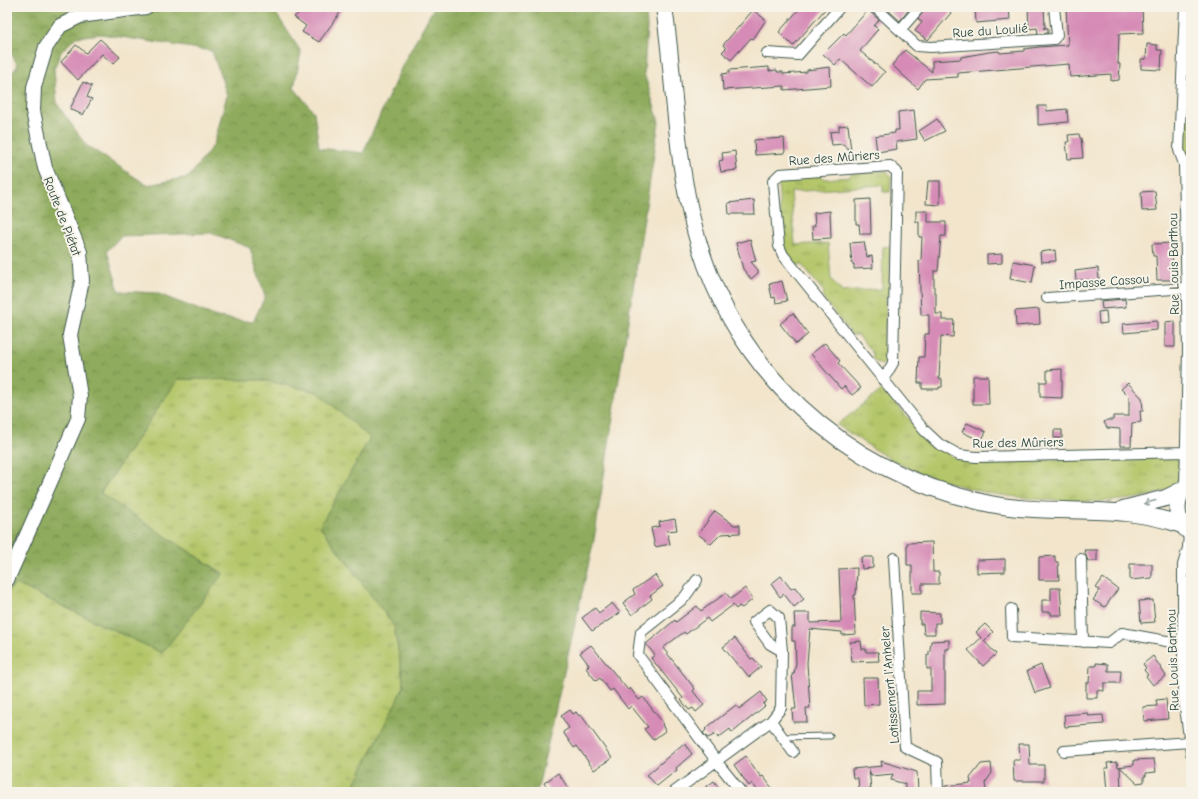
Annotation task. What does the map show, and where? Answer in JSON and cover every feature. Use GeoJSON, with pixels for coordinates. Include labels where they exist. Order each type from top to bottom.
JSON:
{"type":"FeatureCollection","features":[{"type":"Feature","properties":{"kind":"main road"},"geometry":{"type":"LineString","coordinates":[[664,7],[687,191],[696,232],[708,271],[732,321],[751,351],[771,377],[803,410],[838,439],[870,460],[909,479],[944,492],[982,503],[1016,508],[1117,511],[1166,519],[1187,530]]}},
{"type":"Feature","properties":{"kind":"main road"},"geometry":{"type":"LineString","coordinates":[[1117,511],[1166,498],[1186,486]]}},
{"type":"Feature","properties":{"kind":"main road"},"geometry":{"type":"LineString","coordinates":[[1186,486],[1177,508],[1187,530]]}},
{"type":"Feature","properties":{"kind":"street","name":"Route de Piétat"},"geometry":{"type":"LineString","coordinates":[[7,580],[78,419],[80,396],[70,335],[82,281],[80,252],[45,168],[33,111],[34,87],[46,47],[60,26],[80,16],[146,7]]}},
{"type":"Feature","properties":{"kind":"street"},"geometry":{"type":"LineString","coordinates":[[767,53],[798,55],[840,7]]}},
{"type":"Feature","properties":{"kind":"street","name":"Rue du Loulié"},"geometry":{"type":"LineString","coordinates":[[875,7],[917,46],[931,47],[1054,39],[1057,35],[1054,7]]}},
{"type":"Feature","properties":{"kind":"street"},"geometry":{"type":"LineString","coordinates":[[900,30],[920,7]]}},
{"type":"Feature","properties":{"kind":"street","name":"Rue Louis Barthou"},"geometry":{"type":"LineString","coordinates":[[1185,7],[1188,26],[1182,77],[1180,150],[1184,164],[1187,288],[1186,486]]}},
{"type":"Feature","properties":{"kind":"street","name":"Rue des Mûriers"},"geometry":{"type":"LineString","coordinates":[[883,380],[893,363],[897,172],[890,166],[780,174],[773,181],[779,246],[783,255],[883,380],[924,430],[940,444],[959,455],[976,457],[1186,452]]}},
{"type":"Feature","properties":{"kind":"street","name":"Impasse Cassou"},"geometry":{"type":"LineString","coordinates":[[1047,298],[1187,288]]}},
{"type":"Feature","properties":{"kind":"street","name":"Rue Louis Barthou"},"geometry":{"type":"LineString","coordinates":[[1186,452],[1191,462]]}},
{"type":"Feature","properties":{"kind":"street","name":"Rue Louis Barthou"},"geometry":{"type":"LineString","coordinates":[[1187,530],[1188,548],[1183,566],[1183,644],[1184,691],[1191,753]]}},
{"type":"Feature","properties":{"kind":"street"},"geometry":{"type":"LineString","coordinates":[[1183,566],[1191,554]]}},
{"type":"Feature","properties":{"kind":"street","name":"Lotissement l'Anheler"},"geometry":{"type":"LineString","coordinates":[[894,558],[905,747],[937,762],[938,792]]}},
{"type":"Feature","properties":{"kind":"street"},"geometry":{"type":"LineString","coordinates":[[1081,559],[1083,642]]}},
{"type":"Feature","properties":{"kind":"street"},"geometry":{"type":"LineString","coordinates":[[697,580],[684,598],[640,632],[638,655],[741,792]]}},
{"type":"Feature","properties":{"kind":"street"},"geometry":{"type":"LineString","coordinates":[[1011,609],[1012,637],[1109,643],[1122,633],[1183,644]]}},
{"type":"Feature","properties":{"kind":"street"},"geometry":{"type":"LineString","coordinates":[[674,792],[771,721],[781,708],[782,651]]}},
{"type":"Feature","properties":{"kind":"street"},"geometry":{"type":"LineString","coordinates":[[771,721],[793,752]]}},
{"type":"Feature","properties":{"kind":"street"},"geometry":{"type":"LineString","coordinates":[[1064,751],[1190,742]]}},
{"type":"Feature","properties":{"kind":"lane"},"geometry":{"type":"LineString","coordinates":[[782,737],[830,736]]}},
{"type":"Feature","properties":{"kind":"green space"},"geometry":{"type":"Polygon","coordinates":[[[7,7],[272,7],[301,52],[294,88],[314,112],[319,148],[363,153],[403,64],[434,7],[646,7],[647,27],[644,73],[659,122],[594,540],[537,792],[351,792],[404,686],[394,626],[320,526],[370,438],[318,392],[263,380],[178,379],[100,493],[223,574],[162,653],[16,584],[7,592],[7,80],[18,65],[7,47],[7,7]],[[101,34],[76,37],[61,52],[54,69],[57,104],[86,145],[147,185],[189,177],[214,144],[227,95],[212,51],[101,34]],[[212,233],[121,236],[107,251],[119,291],[156,293],[217,317],[253,322],[265,297],[250,248],[212,233]]]}},
{"type":"Feature","properties":{"kind":"green space"},"geometry":{"type":"Polygon","coordinates":[[[1191,80],[1191,258],[1189,163],[1185,149],[1188,82],[1191,80]]]}},
{"type":"Feature","properties":{"kind":"green space"},"geometry":{"type":"Polygon","coordinates":[[[887,171],[891,177],[890,192],[883,192],[883,185],[791,192],[795,245],[828,243],[831,279],[842,292],[882,289],[883,247],[890,246],[889,295],[886,297],[885,348],[888,351],[886,361],[881,365],[872,359],[873,354],[858,335],[852,335],[822,297],[824,292],[802,265],[797,265],[787,253],[782,242],[778,182],[784,178],[820,175],[824,179],[849,177],[852,173],[887,171]]]}},
{"type":"Feature","properties":{"kind":"green space"},"geometry":{"type":"Polygon","coordinates":[[[178,379],[263,380],[318,392],[370,438],[320,526],[394,626],[404,686],[351,792],[7,792],[7,592],[16,584],[162,653],[223,573],[100,494],[178,379]]]}},
{"type":"Feature","properties":{"kind":"green space"},"geometry":{"type":"Polygon","coordinates":[[[883,389],[921,433],[953,457],[971,462],[1177,456],[1180,466],[1179,476],[1176,482],[1163,491],[1142,497],[1115,500],[1085,501],[1026,498],[984,492],[962,486],[926,475],[902,465],[880,453],[837,425],[883,389]]]}},
{"type":"Feature","properties":{"kind":"green space"},"geometry":{"type":"Polygon","coordinates":[[[1191,489],[1191,524],[1185,506],[1188,493],[1191,489]]]}},
{"type":"Feature","properties":{"kind":"building"},"geometry":{"type":"Polygon","coordinates":[[[306,7],[344,7],[319,42],[302,32],[306,26],[294,17],[306,7]]]}},
{"type":"Feature","properties":{"kind":"building"},"geometry":{"type":"Polygon","coordinates":[[[801,7],[827,7],[793,46],[779,32],[801,7]]]}},
{"type":"Feature","properties":{"kind":"building"},"geometry":{"type":"Polygon","coordinates":[[[885,7],[911,7],[900,21],[885,7]]]}},
{"type":"Feature","properties":{"kind":"building"},"geometry":{"type":"Polygon","coordinates":[[[926,7],[933,9],[935,7],[956,7],[928,40],[915,31],[922,22],[918,19],[926,7]]]}},
{"type":"Feature","properties":{"kind":"building"},"geometry":{"type":"Polygon","coordinates":[[[975,7],[1009,7],[1010,20],[976,23],[975,7]]]}},
{"type":"Feature","properties":{"kind":"building"},"geometry":{"type":"Polygon","coordinates":[[[1028,7],[1044,7],[1045,28],[1048,28],[1048,33],[1038,34],[1037,28],[1029,29],[1028,7]]]}},
{"type":"Feature","properties":{"kind":"building"},"geometry":{"type":"Polygon","coordinates":[[[1066,7],[1142,7],[1143,33],[1119,34],[1119,80],[1111,81],[1111,74],[1070,77],[1069,64],[958,73],[958,77],[925,79],[918,89],[892,65],[905,50],[932,72],[932,61],[961,59],[961,57],[989,52],[999,51],[1000,53],[1024,51],[1024,49],[1068,45],[1066,7]]]}},
{"type":"Feature","properties":{"kind":"building"},"geometry":{"type":"Polygon","coordinates":[[[753,10],[766,20],[753,39],[751,38],[731,60],[722,52],[726,48],[723,45],[753,10]]]}},
{"type":"Feature","properties":{"kind":"building"},"geometry":{"type":"Polygon","coordinates":[[[868,10],[879,20],[874,26],[878,29],[860,51],[885,72],[872,87],[840,59],[835,65],[823,54],[844,33],[846,35],[868,10]]]}},
{"type":"Feature","properties":{"kind":"building"},"geometry":{"type":"Polygon","coordinates":[[[100,39],[120,57],[113,64],[102,54],[78,80],[61,62],[76,45],[86,53],[100,39]]]}},
{"type":"Feature","properties":{"kind":"building"},"geometry":{"type":"Polygon","coordinates":[[[1147,44],[1157,45],[1157,50],[1162,50],[1161,70],[1141,69],[1141,59],[1146,59],[1147,44]]]}},
{"type":"Feature","properties":{"kind":"building"},"geometry":{"type":"Polygon","coordinates":[[[769,67],[769,71],[777,70],[777,72],[783,72],[783,74],[807,72],[807,70],[830,67],[831,86],[784,90],[784,86],[723,90],[722,74],[729,73],[729,70],[769,67]]]}},
{"type":"Feature","properties":{"kind":"building"},"geometry":{"type":"Polygon","coordinates":[[[83,82],[92,86],[87,97],[92,99],[83,115],[70,109],[83,82]]]}},
{"type":"Feature","properties":{"kind":"building"},"geometry":{"type":"Polygon","coordinates":[[[1038,106],[1046,106],[1047,111],[1067,109],[1068,122],[1038,125],[1038,106]]]}},
{"type":"Feature","properties":{"kind":"building"},"geometry":{"type":"Polygon","coordinates":[[[914,110],[917,139],[896,142],[897,149],[877,152],[875,136],[895,133],[895,130],[899,130],[898,112],[914,110]]]}},
{"type":"Feature","properties":{"kind":"building"},"geometry":{"type":"Polygon","coordinates":[[[937,119],[945,131],[925,141],[919,131],[937,119]]]}},
{"type":"Feature","properties":{"kind":"building"},"geometry":{"type":"Polygon","coordinates":[[[848,125],[851,151],[843,144],[832,145],[830,132],[839,131],[839,126],[848,125]]]}},
{"type":"Feature","properties":{"kind":"building"},"geometry":{"type":"Polygon","coordinates":[[[1079,134],[1081,138],[1083,158],[1068,159],[1066,142],[1069,142],[1068,135],[1079,134]]]}},
{"type":"Feature","properties":{"kind":"building"},"geometry":{"type":"Polygon","coordinates":[[[784,138],[785,153],[755,155],[754,140],[784,138]]]}},
{"type":"Feature","properties":{"kind":"building"},"geometry":{"type":"Polygon","coordinates":[[[735,151],[737,170],[721,172],[719,161],[723,160],[722,153],[735,151]]]}},
{"type":"Feature","properties":{"kind":"building"},"geometry":{"type":"Polygon","coordinates":[[[928,181],[940,181],[940,205],[926,204],[928,181]]]}},
{"type":"Feature","properties":{"kind":"building"},"geometry":{"type":"Polygon","coordinates":[[[1155,191],[1157,210],[1142,211],[1141,192],[1155,191]]]}},
{"type":"Feature","properties":{"kind":"building"},"geometry":{"type":"Polygon","coordinates":[[[870,199],[871,234],[860,234],[859,224],[856,224],[856,200],[870,199]]]}},
{"type":"Feature","properties":{"kind":"building"},"geometry":{"type":"Polygon","coordinates":[[[754,200],[755,214],[729,214],[728,203],[754,200]]]}},
{"type":"Feature","properties":{"kind":"building"},"geometry":{"type":"Polygon","coordinates":[[[830,211],[831,238],[813,239],[812,226],[815,226],[814,213],[830,211]]]}},
{"type":"Feature","properties":{"kind":"building"},"geometry":{"type":"Polygon","coordinates":[[[916,211],[928,211],[928,222],[946,222],[946,236],[941,236],[938,271],[934,271],[934,292],[936,292],[936,314],[942,314],[942,320],[954,320],[953,337],[941,336],[939,379],[942,379],[942,387],[939,387],[939,389],[922,389],[922,383],[918,383],[919,357],[924,357],[925,334],[929,334],[929,315],[921,315],[919,261],[921,261],[922,237],[919,237],[919,222],[916,222],[916,211]]]}},
{"type":"Feature","properties":{"kind":"building"},"geometry":{"type":"Polygon","coordinates":[[[750,239],[756,261],[751,262],[758,270],[758,273],[751,279],[743,269],[736,243],[750,239]]]}},
{"type":"Feature","properties":{"kind":"building"},"geometry":{"type":"Polygon","coordinates":[[[864,242],[867,257],[872,256],[873,268],[854,269],[854,264],[852,264],[850,243],[864,242]]]}},
{"type":"Feature","properties":{"kind":"building"},"geometry":{"type":"Polygon","coordinates":[[[1171,243],[1174,280],[1157,280],[1156,256],[1153,256],[1152,244],[1171,243]]]}},
{"type":"Feature","properties":{"kind":"building"},"geometry":{"type":"Polygon","coordinates":[[[1055,250],[1056,261],[1041,262],[1040,252],[1055,250]]]}},
{"type":"Feature","properties":{"kind":"building"},"geometry":{"type":"Polygon","coordinates":[[[1002,254],[1002,263],[987,264],[987,255],[1002,254]]]}},
{"type":"Feature","properties":{"kind":"building"},"geometry":{"type":"Polygon","coordinates":[[[1013,261],[1035,265],[1032,283],[1010,279],[1013,261]]]}},
{"type":"Feature","properties":{"kind":"building"},"geometry":{"type":"Polygon","coordinates":[[[1098,268],[1099,280],[1076,280],[1075,271],[1098,268]]]}},
{"type":"Feature","properties":{"kind":"building"},"geometry":{"type":"Polygon","coordinates":[[[782,281],[787,301],[776,303],[775,297],[772,298],[769,284],[782,281]]]}},
{"type":"Feature","properties":{"kind":"building"},"geometry":{"type":"Polygon","coordinates":[[[1125,299],[1126,307],[1102,309],[1101,301],[1125,299]]]}},
{"type":"Feature","properties":{"kind":"building"},"geometry":{"type":"Polygon","coordinates":[[[1039,309],[1040,324],[1016,326],[1015,311],[1039,309]]]}},
{"type":"Feature","properties":{"kind":"building"},"geometry":{"type":"Polygon","coordinates":[[[1106,311],[1107,323],[1099,324],[1098,312],[1106,311]]]}},
{"type":"Feature","properties":{"kind":"building"},"geometry":{"type":"Polygon","coordinates":[[[793,313],[808,334],[796,344],[780,324],[793,313]]]}},
{"type":"Feature","properties":{"kind":"building"},"geometry":{"type":"Polygon","coordinates":[[[1157,321],[1157,330],[1124,333],[1123,324],[1157,321]]]}},
{"type":"Feature","properties":{"kind":"building"},"geometry":{"type":"Polygon","coordinates":[[[1175,321],[1175,347],[1165,347],[1165,322],[1175,321]]]}},
{"type":"Feature","properties":{"kind":"building"},"geometry":{"type":"Polygon","coordinates":[[[825,343],[840,361],[838,363],[861,388],[852,395],[844,386],[841,389],[811,354],[825,343]]]}},
{"type":"Feature","properties":{"kind":"building"},"geometry":{"type":"Polygon","coordinates":[[[1062,369],[1062,398],[1040,397],[1040,382],[1047,382],[1047,370],[1062,369]]]}},
{"type":"Feature","properties":{"kind":"building"},"geometry":{"type":"Polygon","coordinates":[[[973,376],[988,376],[989,404],[973,404],[973,376]]]}},
{"type":"Feature","properties":{"kind":"building"},"geometry":{"type":"Polygon","coordinates":[[[1128,383],[1142,398],[1143,411],[1140,411],[1141,422],[1132,423],[1131,446],[1120,446],[1120,429],[1107,428],[1104,422],[1107,420],[1113,420],[1113,416],[1129,416],[1129,397],[1121,389],[1128,383]]]}},
{"type":"Feature","properties":{"kind":"building"},"geometry":{"type":"Polygon","coordinates":[[[967,423],[986,432],[981,441],[962,432],[967,423]]]}},
{"type":"Feature","properties":{"kind":"building"},"geometry":{"type":"Polygon","coordinates":[[[1054,430],[1062,430],[1062,438],[1054,438],[1054,430]]]}},
{"type":"Feature","properties":{"kind":"building"},"geometry":{"type":"Polygon","coordinates":[[[715,511],[734,525],[740,525],[740,533],[721,534],[711,544],[698,534],[715,511]]]}},
{"type":"Feature","properties":{"kind":"building"},"geometry":{"type":"Polygon","coordinates":[[[675,519],[677,530],[667,531],[670,544],[655,547],[651,528],[660,526],[659,522],[675,519]]]}},
{"type":"Feature","properties":{"kind":"building"},"geometry":{"type":"Polygon","coordinates":[[[932,542],[933,572],[939,572],[939,584],[922,584],[922,593],[912,593],[912,565],[907,565],[907,543],[932,542]]]}},
{"type":"Feature","properties":{"kind":"building"},"geometry":{"type":"Polygon","coordinates":[[[1084,550],[1097,550],[1097,561],[1088,561],[1084,550]]]}},
{"type":"Feature","properties":{"kind":"building"},"geometry":{"type":"Polygon","coordinates":[[[1055,556],[1055,562],[1058,562],[1059,580],[1039,580],[1039,557],[1055,556]]]}},
{"type":"Feature","properties":{"kind":"building"},"geometry":{"type":"Polygon","coordinates":[[[861,557],[873,557],[873,568],[862,569],[861,557]]]}},
{"type":"Feature","properties":{"kind":"building"},"geometry":{"type":"Polygon","coordinates":[[[1005,559],[1005,572],[977,573],[977,560],[1005,559]]]}},
{"type":"Feature","properties":{"kind":"building"},"geometry":{"type":"Polygon","coordinates":[[[1130,564],[1152,564],[1152,578],[1130,580],[1130,564]]]}},
{"type":"Feature","properties":{"kind":"building"},"geometry":{"type":"Polygon","coordinates":[[[857,568],[856,595],[854,595],[856,634],[842,635],[842,632],[810,629],[807,663],[810,708],[806,708],[807,722],[793,722],[792,709],[796,709],[792,674],[794,674],[796,663],[795,641],[792,641],[792,627],[795,627],[794,613],[810,613],[810,623],[841,622],[839,569],[857,568]]]}},
{"type":"Feature","properties":{"kind":"building"},"geometry":{"type":"Polygon","coordinates":[[[655,575],[663,586],[650,596],[652,599],[632,615],[623,603],[635,594],[633,590],[655,575]]]}},
{"type":"Feature","properties":{"kind":"building"},"geometry":{"type":"Polygon","coordinates":[[[781,576],[791,589],[795,587],[804,599],[794,607],[784,594],[780,597],[771,584],[781,576]]]}},
{"type":"Feature","properties":{"kind":"building"},"geometry":{"type":"Polygon","coordinates":[[[1103,578],[1118,589],[1105,607],[1093,600],[1100,590],[1096,588],[1103,578]]]}},
{"type":"Feature","properties":{"kind":"building"},"geometry":{"type":"Polygon","coordinates":[[[745,588],[753,599],[742,608],[739,606],[736,609],[733,605],[710,622],[707,618],[686,634],[684,632],[663,648],[695,689],[693,691],[704,705],[696,712],[693,708],[689,710],[681,700],[683,698],[651,658],[655,655],[646,644],[675,620],[676,622],[697,606],[701,611],[726,593],[731,599],[745,588]]]}},
{"type":"Feature","properties":{"kind":"building"},"geometry":{"type":"Polygon","coordinates":[[[1051,588],[1060,588],[1062,615],[1051,615],[1051,612],[1042,612],[1042,600],[1051,600],[1051,588]]]}},
{"type":"Feature","properties":{"kind":"building"},"geometry":{"type":"Polygon","coordinates":[[[1153,600],[1155,622],[1141,623],[1139,601],[1153,600]]]}},
{"type":"Feature","properties":{"kind":"building"},"geometry":{"type":"Polygon","coordinates":[[[612,603],[620,613],[592,631],[582,618],[595,608],[599,613],[612,603]]]}},
{"type":"Feature","properties":{"kind":"building"},"geometry":{"type":"Polygon","coordinates":[[[920,612],[940,613],[940,623],[935,623],[935,634],[924,634],[923,624],[920,624],[920,612]]]}},
{"type":"Feature","properties":{"kind":"building"},"geometry":{"type":"Polygon","coordinates":[[[985,624],[993,632],[984,641],[996,654],[983,666],[968,650],[981,638],[976,632],[985,624]]]}},
{"type":"Feature","properties":{"kind":"building"},"geometry":{"type":"Polygon","coordinates":[[[735,638],[751,659],[753,658],[761,667],[749,677],[723,647],[735,638]]]}},
{"type":"Feature","properties":{"kind":"building"},"geometry":{"type":"Polygon","coordinates":[[[949,640],[949,649],[945,649],[945,704],[917,705],[917,691],[931,691],[931,669],[927,669],[927,655],[929,655],[931,641],[949,640]]]}},
{"type":"Feature","properties":{"kind":"building"},"geometry":{"type":"Polygon","coordinates":[[[861,641],[862,649],[866,649],[866,652],[878,652],[879,661],[852,662],[850,642],[861,641]]]}},
{"type":"Feature","properties":{"kind":"building"},"geometry":{"type":"Polygon","coordinates":[[[591,645],[628,690],[630,688],[639,700],[643,697],[663,723],[662,724],[665,731],[653,740],[644,729],[648,727],[631,706],[628,709],[613,689],[610,691],[600,678],[596,681],[586,668],[589,665],[580,653],[591,645]]]}},
{"type":"Feature","properties":{"kind":"building"},"geometry":{"type":"Polygon","coordinates":[[[1153,656],[1166,676],[1153,685],[1146,676],[1148,675],[1144,670],[1146,668],[1143,664],[1153,656]]]}},
{"type":"Feature","properties":{"kind":"building"},"geometry":{"type":"Polygon","coordinates":[[[1096,663],[1108,664],[1108,671],[1121,671],[1120,683],[1104,683],[1104,691],[1097,690],[1097,698],[1086,698],[1086,683],[1089,683],[1090,666],[1096,666],[1096,663]]]}},
{"type":"Feature","properties":{"kind":"building"},"geometry":{"type":"Polygon","coordinates":[[[1041,665],[1050,688],[1035,693],[1027,671],[1041,665]]]}},
{"type":"Feature","properties":{"kind":"building"},"geometry":{"type":"Polygon","coordinates":[[[863,678],[878,678],[879,704],[864,705],[863,678]]]}},
{"type":"Feature","properties":{"kind":"building"},"geometry":{"type":"Polygon","coordinates":[[[761,692],[767,701],[763,704],[765,706],[732,733],[730,729],[718,738],[716,734],[708,738],[703,733],[706,730],[705,729],[736,705],[739,709],[761,692]]]}},
{"type":"Feature","properties":{"kind":"building"},"geometry":{"type":"Polygon","coordinates":[[[1166,699],[1168,719],[1144,721],[1143,707],[1157,706],[1156,700],[1166,699]]]}},
{"type":"Feature","properties":{"kind":"building"},"geometry":{"type":"Polygon","coordinates":[[[570,710],[573,714],[576,712],[579,716],[581,715],[612,758],[594,770],[577,746],[574,748],[563,732],[569,728],[561,716],[570,710]]]}},
{"type":"Feature","properties":{"kind":"building"},"geometry":{"type":"Polygon","coordinates":[[[1088,713],[1088,716],[1103,715],[1104,724],[1065,727],[1064,715],[1088,713]]]}},
{"type":"Feature","properties":{"kind":"building"},"geometry":{"type":"Polygon","coordinates":[[[684,743],[692,754],[676,768],[677,770],[657,786],[647,775],[684,743]]]}},
{"type":"Feature","properties":{"kind":"building"},"geometry":{"type":"Polygon","coordinates":[[[1019,744],[1029,744],[1030,765],[1044,765],[1044,781],[1014,781],[1013,760],[1020,760],[1019,744]]]}},
{"type":"Feature","properties":{"kind":"building"},"geometry":{"type":"Polygon","coordinates":[[[746,756],[761,777],[763,776],[775,792],[759,792],[752,783],[749,786],[734,765],[746,756]]]}},
{"type":"Feature","properties":{"kind":"building"},"geometry":{"type":"Polygon","coordinates":[[[1154,759],[1156,772],[1146,773],[1146,776],[1144,776],[1144,782],[1137,783],[1120,767],[1121,792],[1107,792],[1105,768],[1108,768],[1107,763],[1117,762],[1118,767],[1134,765],[1134,760],[1154,759]]]}},
{"type":"Feature","properties":{"kind":"building"},"geometry":{"type":"Polygon","coordinates":[[[881,761],[917,772],[918,792],[905,792],[905,784],[891,780],[893,774],[871,776],[869,769],[871,789],[859,790],[858,778],[853,778],[852,769],[882,766],[881,761]]]}},
{"type":"Feature","properties":{"kind":"building"},"geometry":{"type":"Polygon","coordinates":[[[991,763],[992,773],[985,783],[986,791],[946,792],[945,786],[971,783],[970,778],[981,764],[991,763]]]}},
{"type":"Feature","properties":{"kind":"building"},"geometry":{"type":"Polygon","coordinates":[[[558,773],[571,792],[550,792],[544,783],[558,773]]]}},
{"type":"Feature","properties":{"kind":"building"},"geometry":{"type":"Polygon","coordinates":[[[714,781],[722,792],[699,792],[714,781]]]}}]}
